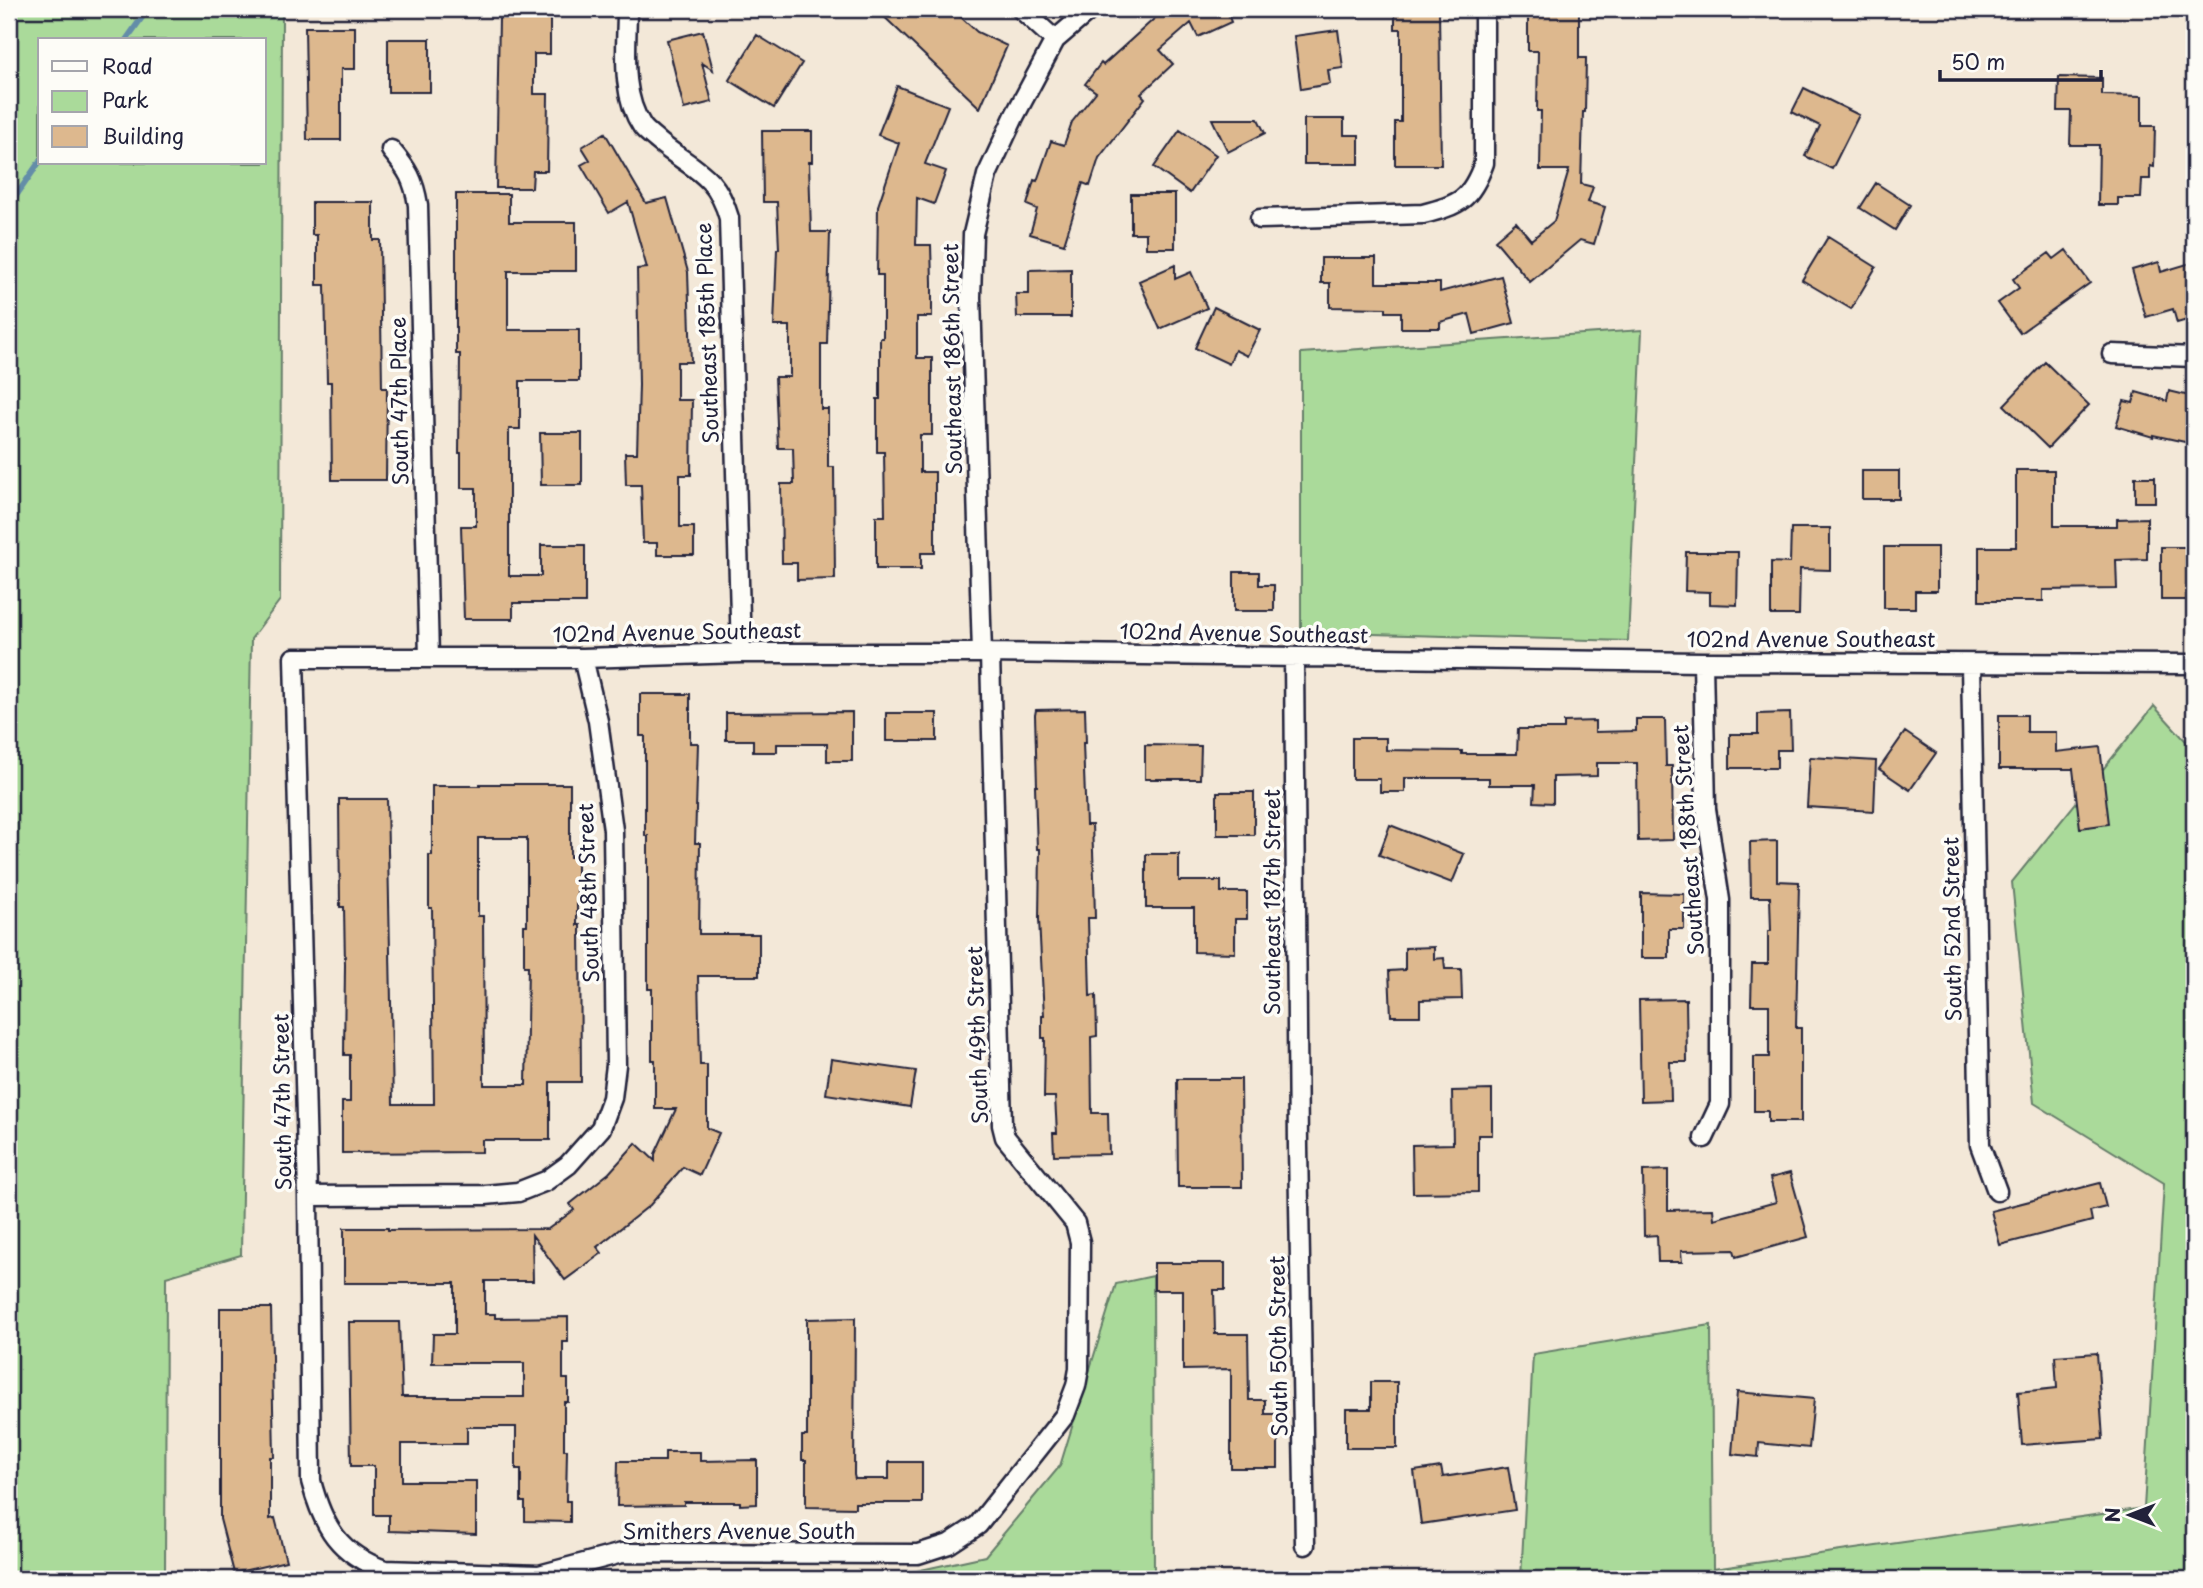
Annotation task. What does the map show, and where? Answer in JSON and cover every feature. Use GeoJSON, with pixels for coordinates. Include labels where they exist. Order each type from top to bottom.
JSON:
{"type":"FeatureCollection","features":[{"type":"Feature","properties":{"kind":"street","name":"Southeast 185th Place"},"geometry":{"type":"LineString","coordinates":[[627,9],[627,74],[632,104],[643,128],[708,177],[723,198],[729,218],[741,653]]}},
{"type":"Feature","properties":{"kind":"street"},"geometry":{"type":"LineString","coordinates":[[1021,9],[1055,40],[1091,9]]}},
{"type":"Feature","properties":{"kind":"street"},"geometry":{"type":"LineString","coordinates":[[1260,219],[1423,214],[1446,208],[1464,198],[1475,187],[1484,163],[1484,9]]}},
{"type":"Feature","properties":{"kind":"street","name":"Southeast 186th Street"},"geometry":{"type":"LineString","coordinates":[[986,653],[971,297],[973,234],[987,175],[1055,40]]}},
{"type":"Feature","properties":{"kind":"street","name":"South 47th Place"},"geometry":{"type":"LineString","coordinates":[[391,150],[406,167],[414,183],[418,205],[429,658]]}},
{"type":"Feature","properties":{"kind":"street"},"geometry":{"type":"LineString","coordinates":[[2112,354],[2194,357]]}},
{"type":"Feature","properties":{"kind":"street","name":"102nd Avenue Southeast"},"geometry":{"type":"LineString","coordinates":[[294,658],[583,659],[741,653],[986,653],[1703,662],[2194,664]]}},
{"type":"Feature","properties":{"kind":"street","name":"South 49th Street"},"geometry":{"type":"LineString","coordinates":[[978,1525],[1065,1415],[1079,1369],[1080,1241],[1074,1223],[1004,1137],[1002,1125],[986,653]]}},
{"type":"Feature","properties":{"kind":"street","name":"Southeast 187th Street"},"geometry":{"type":"LineString","coordinates":[[1294,657],[1297,1147]]}},
{"type":"Feature","properties":{"kind":"street","name":"South 47th Street"},"geometry":{"type":"LineString","coordinates":[[294,658],[308,1196],[311,1481],[318,1508],[327,1527],[337,1538]]}},
{"type":"Feature","properties":{"kind":"street","name":"South 48th Street"},"geometry":{"type":"LineString","coordinates":[[308,1196],[485,1195],[517,1192],[546,1181],[568,1165],[601,1128],[612,1098],[616,1065],[613,830],[598,721],[583,659]]}},
{"type":"Feature","properties":{"kind":"street","name":"Southeast 188th Street"},"geometry":{"type":"LineString","coordinates":[[1703,662],[1706,809],[1720,900],[1720,1104],[1704,1138]]}},
{"type":"Feature","properties":{"kind":"street","name":"South 52nd Street"},"geometry":{"type":"LineString","coordinates":[[1971,664],[1980,1145],[1997,1191]]}},
{"type":"Feature","properties":{"kind":"street","name":"South 50th Street"},"geometry":{"type":"LineString","coordinates":[[1297,1147],[1305,1545]]}},
{"type":"Feature","properties":{"kind":"street","name":"Smithers Avenue South"},"geometry":{"type":"LineString","coordinates":[[337,1538],[364,1563],[385,1570],[539,1575],[622,1553],[918,1554],[949,1544],[978,1525]]}},
{"type":"Feature","properties":{"kind":"green space"},"geometry":{"type":"Polygon","coordinates":[[[9,9],[290,9],[282,11],[280,600],[251,639],[241,1255],[166,1277],[165,1579],[9,1579],[9,9]]]}},
{"type":"Feature","properties":{"kind":"green space"},"geometry":{"type":"Polygon","coordinates":[[[1642,330],[1628,641],[1301,632],[1301,353],[1642,330]]]}},
{"type":"Feature","properties":{"kind":"green space"},"geometry":{"type":"Polygon","coordinates":[[[2154,706],[2194,750],[2194,1579],[1521,1579],[1533,1354],[1711,1325],[1713,1569],[2144,1508],[2164,1183],[2034,1103],[2012,882],[2154,706]]]}},
{"type":"Feature","properties":{"kind":"green space"},"geometry":{"type":"Polygon","coordinates":[[[1153,1276],[1154,1579],[893,1579],[893,1576],[985,1556],[1060,1466],[1116,1284],[1153,1276]]]}},
{"type":"Feature","properties":{"kind":"building"},"geometry":{"type":"Polygon","coordinates":[[[876,9],[952,9],[977,32],[1007,46],[980,108],[876,9]]]}},
{"type":"Feature","properties":{"kind":"building"},"geometry":{"type":"Polygon","coordinates":[[[1165,9],[1226,9],[1231,22],[1198,37],[1191,23],[1160,50],[1173,64],[1141,94],[1145,98],[1099,158],[1090,186],[1083,183],[1064,244],[1030,234],[1037,209],[1027,205],[1034,180],[1037,181],[1051,141],[1064,145],[1072,122],[1096,92],[1085,84],[1101,63],[1103,65],[1165,9]]]}},
{"type":"Feature","properties":{"kind":"building"},"geometry":{"type":"Polygon","coordinates":[[[1395,9],[1439,9],[1441,165],[1395,165],[1395,122],[1401,122],[1401,29],[1395,29],[1395,9]]]}},
{"type":"Feature","properties":{"kind":"building"},"geometry":{"type":"Polygon","coordinates":[[[1528,9],[1579,10],[1579,58],[1586,58],[1581,184],[1593,187],[1588,202],[1605,207],[1594,244],[1580,240],[1530,282],[1495,240],[1516,222],[1531,240],[1554,221],[1569,170],[1540,170],[1538,51],[1528,51],[1528,9]]]}},
{"type":"Feature","properties":{"kind":"building"},"geometry":{"type":"Polygon","coordinates":[[[499,18],[550,18],[550,54],[534,54],[534,94],[548,94],[547,171],[533,171],[532,188],[496,188],[499,18]]]}},
{"type":"Feature","properties":{"kind":"building"},"geometry":{"type":"Polygon","coordinates":[[[305,27],[355,27],[355,69],[341,69],[341,140],[307,140],[305,27]]]}},
{"type":"Feature","properties":{"kind":"building"},"geometry":{"type":"Polygon","coordinates":[[[1338,30],[1343,68],[1328,70],[1330,84],[1301,89],[1294,36],[1338,30]]]}},
{"type":"Feature","properties":{"kind":"building"},"geometry":{"type":"Polygon","coordinates":[[[703,31],[713,70],[702,63],[712,102],[684,109],[667,40],[703,31]]]}},
{"type":"Feature","properties":{"kind":"building"},"geometry":{"type":"Polygon","coordinates":[[[757,35],[802,63],[774,108],[729,80],[757,35]]]}},
{"type":"Feature","properties":{"kind":"building"},"geometry":{"type":"Polygon","coordinates":[[[388,39],[430,39],[430,92],[388,92],[388,39]]]}},
{"type":"Feature","properties":{"kind":"building"},"geometry":{"type":"Polygon","coordinates":[[[2059,77],[2102,78],[2102,95],[2142,96],[2142,126],[2155,126],[2154,167],[2150,166],[2150,179],[2142,179],[2141,198],[2118,198],[2118,205],[2098,205],[2099,145],[2070,145],[2071,111],[2058,111],[2059,77]]]}},
{"type":"Feature","properties":{"kind":"building"},"geometry":{"type":"Polygon","coordinates":[[[897,86],[948,106],[925,164],[946,171],[934,204],[917,198],[916,245],[931,245],[932,282],[932,317],[917,317],[917,358],[932,358],[932,435],[920,435],[920,472],[935,472],[935,553],[921,553],[921,569],[876,569],[876,516],[885,516],[884,452],[877,452],[880,338],[883,338],[883,275],[877,275],[878,206],[899,143],[878,135],[897,86]]]}},
{"type":"Feature","properties":{"kind":"building"},"geometry":{"type":"Polygon","coordinates":[[[1804,88],[1859,115],[1832,169],[1805,156],[1820,126],[1792,112],[1804,88]]]}},
{"type":"Feature","properties":{"kind":"building"},"geometry":{"type":"Polygon","coordinates":[[[1212,119],[1258,119],[1265,133],[1228,152],[1212,119]]]}},
{"type":"Feature","properties":{"kind":"building"},"geometry":{"type":"Polygon","coordinates":[[[1304,119],[1344,119],[1344,135],[1359,135],[1359,164],[1304,164],[1304,119]]]}},
{"type":"Feature","properties":{"kind":"building"},"geometry":{"type":"Polygon","coordinates":[[[1180,130],[1216,155],[1190,193],[1154,167],[1180,130]]]}},
{"type":"Feature","properties":{"kind":"building"},"geometry":{"type":"Polygon","coordinates":[[[762,131],[812,131],[812,162],[809,162],[811,232],[830,232],[827,344],[821,344],[821,409],[828,409],[828,467],[834,467],[835,579],[797,580],[797,563],[782,563],[781,484],[794,484],[793,448],[778,448],[775,377],[790,377],[790,326],[774,326],[779,249],[777,202],[763,202],[762,131]]]}},
{"type":"Feature","properties":{"kind":"building"},"geometry":{"type":"Polygon","coordinates":[[[605,133],[646,203],[667,198],[688,272],[691,362],[677,362],[677,400],[692,400],[691,475],[680,475],[680,527],[694,527],[694,555],[657,555],[657,543],[643,543],[641,485],[626,485],[625,453],[637,453],[637,269],[647,268],[628,202],[609,213],[581,165],[590,160],[582,147],[605,133]]]}},
{"type":"Feature","properties":{"kind":"building"},"geometry":{"type":"Polygon","coordinates":[[[1876,183],[1910,205],[1895,230],[1860,208],[1876,183]]]}},
{"type":"Feature","properties":{"kind":"building"},"geometry":{"type":"Polygon","coordinates":[[[456,194],[509,194],[509,222],[576,222],[576,271],[508,271],[508,330],[579,330],[579,381],[520,381],[520,429],[509,429],[509,576],[541,576],[541,545],[585,545],[585,603],[513,603],[513,619],[464,619],[461,526],[476,526],[476,488],[461,488],[460,354],[456,354],[456,194]]]}},
{"type":"Feature","properties":{"kind":"building"},"geometry":{"type":"Polygon","coordinates":[[[1131,194],[1175,194],[1175,248],[1146,248],[1146,233],[1131,233],[1131,194]]]}},
{"type":"Feature","properties":{"kind":"building"},"geometry":{"type":"Polygon","coordinates":[[[312,202],[373,202],[373,240],[380,240],[382,388],[387,388],[386,480],[332,480],[331,382],[327,382],[325,285],[317,285],[317,235],[312,235],[312,202]]]}},
{"type":"Feature","properties":{"kind":"building"},"geometry":{"type":"Polygon","coordinates":[[[1828,237],[1876,267],[1851,309],[1802,280],[1828,237]]]}},
{"type":"Feature","properties":{"kind":"building"},"geometry":{"type":"Polygon","coordinates":[[[2066,250],[2090,283],[2020,333],[1998,303],[2019,288],[2013,279],[2049,253],[2054,259],[2066,250]]]}},
{"type":"Feature","properties":{"kind":"building"},"geometry":{"type":"Polygon","coordinates":[[[1321,258],[1376,258],[1376,283],[1440,283],[1440,292],[1501,276],[1514,323],[1474,334],[1469,314],[1440,322],[1440,328],[1401,328],[1401,312],[1386,312],[1386,308],[1330,307],[1330,283],[1321,283],[1321,258]]]}},
{"type":"Feature","properties":{"kind":"building"},"geometry":{"type":"Polygon","coordinates":[[[2159,262],[2161,272],[2194,262],[2194,318],[2177,323],[2173,309],[2146,317],[2132,270],[2159,262]]]}},
{"type":"Feature","properties":{"kind":"building"},"geometry":{"type":"Polygon","coordinates":[[[1175,265],[1175,279],[1191,272],[1207,308],[1160,329],[1139,281],[1175,265]]]}},
{"type":"Feature","properties":{"kind":"building"},"geometry":{"type":"Polygon","coordinates":[[[1071,269],[1071,317],[1017,317],[1016,294],[1029,294],[1029,270],[1071,269]]]}},
{"type":"Feature","properties":{"kind":"building"},"geometry":{"type":"Polygon","coordinates":[[[1214,307],[1260,330],[1247,356],[1235,350],[1229,364],[1195,348],[1214,307]]]}},
{"type":"Feature","properties":{"kind":"building"},"geometry":{"type":"Polygon","coordinates":[[[2045,362],[2089,405],[2048,448],[2004,405],[2045,362]]]}},
{"type":"Feature","properties":{"kind":"building"},"geometry":{"type":"Polygon","coordinates":[[[2169,391],[2194,397],[2194,444],[2153,437],[2116,426],[2124,401],[2133,403],[2136,392],[2167,401],[2169,391]]]}},
{"type":"Feature","properties":{"kind":"building"},"geometry":{"type":"Polygon","coordinates":[[[540,433],[582,433],[582,485],[541,485],[540,433]]]}},
{"type":"Feature","properties":{"kind":"building"},"geometry":{"type":"Polygon","coordinates":[[[2016,470],[2054,470],[2054,526],[2117,526],[2117,519],[2147,518],[2147,559],[2116,560],[2117,589],[2043,590],[2043,601],[1979,601],[1979,547],[2016,547],[2016,470]]]}},
{"type":"Feature","properties":{"kind":"building"},"geometry":{"type":"Polygon","coordinates":[[[1862,471],[1899,471],[1899,499],[1862,499],[1862,471]]]}},
{"type":"Feature","properties":{"kind":"building"},"geometry":{"type":"Polygon","coordinates":[[[2135,477],[2155,477],[2155,502],[2135,502],[2135,477]]]}},
{"type":"Feature","properties":{"kind":"building"},"geometry":{"type":"Polygon","coordinates":[[[1791,528],[1830,528],[1830,570],[1800,569],[1799,615],[1771,615],[1771,562],[1790,563],[1791,528]]]}},
{"type":"Feature","properties":{"kind":"building"},"geometry":{"type":"Polygon","coordinates":[[[1884,547],[1937,547],[1937,591],[1915,591],[1915,608],[1884,608],[1884,547]]]}},
{"type":"Feature","properties":{"kind":"building"},"geometry":{"type":"Polygon","coordinates":[[[2161,547],[2194,547],[2194,600],[2161,600],[2161,547]]]}},
{"type":"Feature","properties":{"kind":"building"},"geometry":{"type":"Polygon","coordinates":[[[1686,552],[1738,552],[1737,605],[1710,604],[1710,592],[1685,591],[1686,552]]]}},
{"type":"Feature","properties":{"kind":"building"},"geometry":{"type":"Polygon","coordinates":[[[1234,572],[1259,572],[1259,585],[1274,585],[1274,611],[1234,611],[1234,572]]]}},
{"type":"Feature","properties":{"kind":"building"},"geometry":{"type":"Polygon","coordinates":[[[640,694],[690,694],[690,743],[698,743],[695,843],[700,843],[699,934],[759,934],[759,976],[698,976],[700,1065],[707,1065],[707,1128],[719,1133],[700,1175],[683,1167],[650,1205],[597,1247],[602,1253],[565,1280],[532,1235],[533,1281],[485,1281],[485,1314],[495,1314],[495,1318],[568,1317],[568,1342],[563,1342],[563,1379],[568,1379],[568,1402],[564,1402],[564,1450],[567,1450],[566,1501],[570,1501],[570,1522],[525,1521],[525,1502],[521,1502],[521,1469],[516,1469],[516,1427],[467,1427],[467,1444],[402,1444],[402,1481],[476,1481],[476,1534],[389,1531],[389,1515],[374,1515],[374,1466],[351,1466],[349,1322],[399,1322],[402,1397],[524,1397],[524,1363],[432,1363],[433,1334],[455,1334],[455,1283],[344,1283],[344,1228],[548,1229],[574,1210],[570,1204],[609,1173],[636,1143],[655,1161],[655,1154],[676,1109],[655,1109],[652,989],[648,989],[645,736],[640,736],[640,694]]]}},
{"type":"Feature","properties":{"kind":"building"},"geometry":{"type":"Polygon","coordinates":[[[1085,709],[1086,743],[1083,743],[1086,825],[1092,825],[1095,918],[1088,918],[1090,996],[1096,995],[1097,1036],[1091,1037],[1092,1113],[1108,1113],[1109,1154],[1054,1155],[1053,1133],[1057,1133],[1055,1097],[1044,1097],[1045,1038],[1042,1038],[1044,1016],[1039,919],[1040,849],[1037,849],[1035,786],[1035,715],[1036,710],[1085,709]]]}},
{"type":"Feature","properties":{"kind":"building"},"geometry":{"type":"Polygon","coordinates":[[[852,712],[852,761],[827,761],[827,744],[777,744],[777,752],[753,752],[753,740],[726,740],[726,713],[852,712]]]}},
{"type":"Feature","properties":{"kind":"building"},"geometry":{"type":"Polygon","coordinates":[[[886,713],[937,713],[937,741],[886,741],[886,713]]]}},
{"type":"Feature","properties":{"kind":"building"},"geometry":{"type":"Polygon","coordinates":[[[1790,713],[1791,750],[1777,750],[1777,768],[1730,768],[1730,734],[1758,734],[1758,714],[1790,713]]]}},
{"type":"Feature","properties":{"kind":"building"},"geometry":{"type":"Polygon","coordinates":[[[1999,715],[2027,715],[2027,732],[2056,732],[2056,752],[2100,747],[2109,824],[2080,828],[2073,769],[1999,769],[1999,715]]]}},
{"type":"Feature","properties":{"kind":"building"},"geometry":{"type":"Polygon","coordinates":[[[1636,719],[1665,719],[1666,766],[1672,766],[1673,840],[1638,841],[1637,763],[1597,763],[1597,776],[1553,777],[1553,803],[1534,802],[1535,785],[1489,785],[1489,778],[1405,778],[1405,792],[1380,792],[1380,779],[1352,779],[1352,738],[1386,738],[1386,750],[1517,754],[1518,729],[1564,729],[1564,722],[1595,721],[1595,732],[1636,731],[1636,719]]]}},
{"type":"Feature","properties":{"kind":"building"},"geometry":{"type":"Polygon","coordinates":[[[1905,732],[1936,753],[1910,790],[1879,769],[1905,732]]]}},
{"type":"Feature","properties":{"kind":"building"},"geometry":{"type":"Polygon","coordinates":[[[1145,745],[1201,746],[1200,779],[1145,779],[1145,745]]]}},
{"type":"Feature","properties":{"kind":"building"},"geometry":{"type":"Polygon","coordinates":[[[1810,757],[1876,761],[1874,811],[1807,807],[1810,757]]]}},
{"type":"Feature","properties":{"kind":"building"},"geometry":{"type":"Polygon","coordinates":[[[570,784],[570,857],[577,857],[577,925],[580,925],[581,1082],[550,1082],[550,1140],[482,1140],[482,1152],[342,1153],[342,1102],[350,1102],[350,1055],[344,1055],[344,907],[340,907],[339,799],[387,799],[393,1104],[434,1104],[432,908],[429,908],[432,786],[570,784]],[[478,838],[478,916],[483,916],[484,1085],[526,1085],[528,966],[524,966],[524,925],[527,925],[527,838],[478,838]]]}},
{"type":"Feature","properties":{"kind":"building"},"geometry":{"type":"Polygon","coordinates":[[[1217,792],[1254,792],[1254,835],[1217,835],[1217,792]]]}},
{"type":"Feature","properties":{"kind":"building"},"geometry":{"type":"Polygon","coordinates":[[[1390,825],[1464,854],[1452,883],[1379,855],[1390,825]]]}},
{"type":"Feature","properties":{"kind":"building"},"geometry":{"type":"Polygon","coordinates":[[[1777,841],[1777,881],[1799,882],[1796,1028],[1801,1028],[1801,1122],[1768,1122],[1768,1111],[1754,1111],[1754,1057],[1769,1057],[1769,1005],[1751,1005],[1752,964],[1768,964],[1768,931],[1771,931],[1770,897],[1751,897],[1750,842],[1777,841]]]}},
{"type":"Feature","properties":{"kind":"building"},"geometry":{"type":"Polygon","coordinates":[[[1146,854],[1179,854],[1179,881],[1221,881],[1221,892],[1247,892],[1247,919],[1235,919],[1235,953],[1194,952],[1194,908],[1146,908],[1146,854]]]}},
{"type":"Feature","properties":{"kind":"building"},"geometry":{"type":"Polygon","coordinates":[[[1641,893],[1684,894],[1684,929],[1669,929],[1669,958],[1641,958],[1641,893]]]}},
{"type":"Feature","properties":{"kind":"building"},"geometry":{"type":"Polygon","coordinates":[[[1434,947],[1434,959],[1444,958],[1445,969],[1461,969],[1462,999],[1420,1000],[1420,1016],[1391,1016],[1389,971],[1405,970],[1405,948],[1434,947]]]}},
{"type":"Feature","properties":{"kind":"building"},"geometry":{"type":"Polygon","coordinates":[[[1686,999],[1687,1062],[1670,1062],[1671,1100],[1641,1101],[1639,1000],[1686,999]]]}},
{"type":"Feature","properties":{"kind":"building"},"geometry":{"type":"Polygon","coordinates":[[[831,1059],[916,1071],[910,1107],[826,1094],[831,1059]]]}},
{"type":"Feature","properties":{"kind":"building"},"geometry":{"type":"Polygon","coordinates":[[[1177,1079],[1241,1079],[1242,1187],[1178,1187],[1177,1079]]]}},
{"type":"Feature","properties":{"kind":"building"},"geometry":{"type":"Polygon","coordinates":[[[1492,1090],[1492,1135],[1478,1135],[1478,1192],[1413,1193],[1412,1145],[1453,1144],[1452,1091],[1492,1090]]]}},
{"type":"Feature","properties":{"kind":"building"},"geometry":{"type":"Polygon","coordinates":[[[1668,1170],[1668,1210],[1713,1209],[1714,1219],[1776,1202],[1770,1178],[1790,1173],[1808,1237],[1736,1257],[1734,1250],[1681,1251],[1682,1262],[1658,1262],[1657,1235],[1644,1236],[1643,1171],[1668,1170]]]}},
{"type":"Feature","properties":{"kind":"building"},"geometry":{"type":"Polygon","coordinates":[[[2100,1183],[2106,1207],[2090,1211],[2092,1221],[2000,1245],[1991,1211],[2100,1183]]]}},
{"type":"Feature","properties":{"kind":"building"},"geometry":{"type":"Polygon","coordinates":[[[1154,1263],[1225,1263],[1225,1290],[1214,1290],[1215,1334],[1248,1334],[1249,1400],[1265,1400],[1265,1414],[1278,1414],[1278,1468],[1231,1468],[1231,1369],[1183,1370],[1183,1290],[1154,1290],[1154,1263]]]}},
{"type":"Feature","properties":{"kind":"building"},"geometry":{"type":"Polygon","coordinates":[[[220,1308],[271,1308],[274,1457],[270,1457],[270,1519],[275,1518],[286,1561],[234,1573],[220,1519],[220,1308]]]}},
{"type":"Feature","properties":{"kind":"building"},"geometry":{"type":"Polygon","coordinates":[[[855,1318],[855,1479],[889,1479],[889,1462],[922,1462],[922,1503],[855,1503],[855,1508],[806,1507],[806,1460],[802,1460],[802,1436],[807,1436],[807,1319],[855,1318]]]}},
{"type":"Feature","properties":{"kind":"building"},"geometry":{"type":"Polygon","coordinates":[[[2097,1353],[2103,1439],[2022,1445],[2018,1392],[2057,1388],[2055,1356],[2097,1353]]]}},
{"type":"Feature","properties":{"kind":"building"},"geometry":{"type":"Polygon","coordinates":[[[1371,1382],[1397,1382],[1397,1448],[1346,1448],[1346,1409],[1371,1409],[1371,1382]]]}},
{"type":"Feature","properties":{"kind":"building"},"geometry":{"type":"Polygon","coordinates":[[[1737,1392],[1814,1399],[1809,1448],[1759,1443],[1758,1457],[1732,1454],[1737,1392]]]}},
{"type":"Feature","properties":{"kind":"building"},"geometry":{"type":"Polygon","coordinates":[[[665,1452],[700,1452],[700,1461],[757,1460],[757,1504],[684,1502],[684,1505],[617,1506],[618,1461],[665,1461],[665,1452]]]}},
{"type":"Feature","properties":{"kind":"building"},"geometry":{"type":"Polygon","coordinates":[[[1441,1467],[1443,1477],[1508,1467],[1515,1510],[1421,1524],[1414,1471],[1441,1467]]]}},
{"type":"Feature","properties":{"kind":"waterway"},"geometry":{"type":"LineString","coordinates":[[127,38],[148,9]]}},
{"type":"Feature","properties":{"kind":"waterway"},"geometry":{"type":"LineString","coordinates":[[9,206],[38,164]]}}]}
